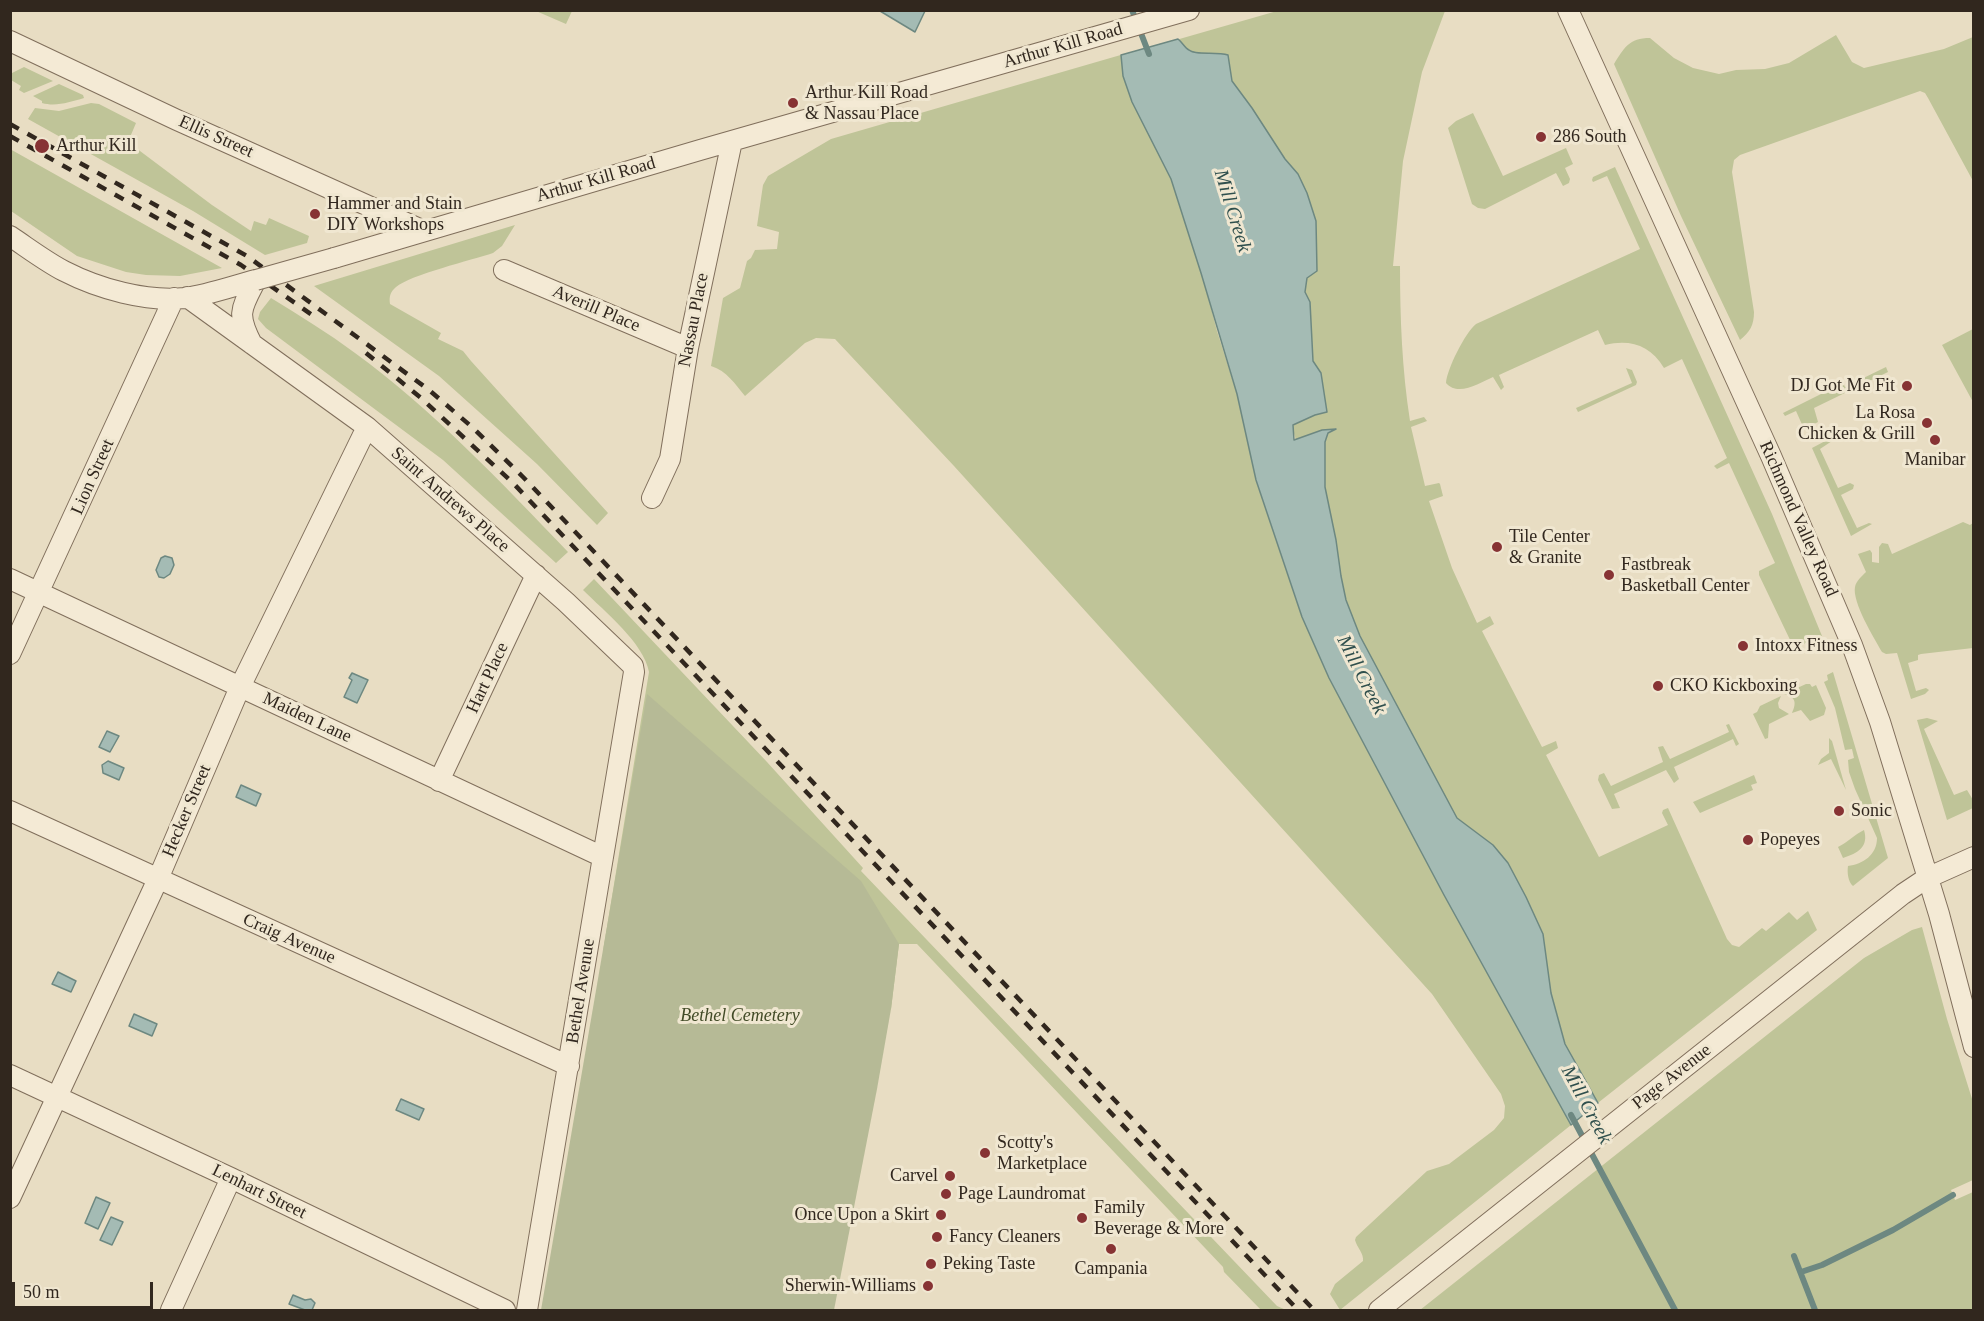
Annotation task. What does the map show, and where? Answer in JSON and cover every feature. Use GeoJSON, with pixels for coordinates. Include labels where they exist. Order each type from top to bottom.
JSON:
{"type":"FeatureCollection","features":[{"type":"Feature","properties":{"kind":"street","name":"Arthur Kill Road"},"geometry":{"type":"LineString","coordinates":[[10,236],[65,272],[85,280],[136,295],[181,298],[219,290],[334,258],[422,230],[1189,10]]}},
{"type":"Feature","properties":{"kind":"street","name":"Richmond Valley Road"},"geometry":{"type":"LineString","coordinates":[[1568,10],[1734,375],[1848,635],[1880,722],[1938,914],[1974,1047]]}},
{"type":"Feature","properties":{"kind":"street","name":"Ellis Street"},"geometry":{"type":"LineString","coordinates":[[10,41],[177,120],[422,230]]}},
{"type":"Feature","properties":{"kind":"street","name":"Nassau Place"},"geometry":{"type":"LineString","coordinates":[[652,498],[670,459],[688,348],[732,141]]}},
{"type":"Feature","properties":{"kind":"street","name":"Averill Place"},"geometry":{"type":"LineString","coordinates":[[504,270],[688,348]]}},
{"type":"Feature","properties":{"kind":"street"},"geometry":{"type":"LineString","coordinates":[[252,344],[242,325],[241,315],[243,305],[256,280]]}},
{"type":"Feature","properties":{"kind":"street","name":"Saint Andrews Place"},"geometry":{"type":"LineString","coordinates":[[181,298],[252,344],[367,427],[536,575],[629,662],[634,672]]}},
{"type":"Feature","properties":{"kind":"street","name":"Lion Street"},"geometry":{"type":"LineString","coordinates":[[10,654],[181,298]]}},
{"type":"Feature","properties":{"kind":"street","name":"Hecker Street"},"geometry":{"type":"LineString","coordinates":[[10,1198],[158,879],[240,687],[367,427]]}},
{"type":"Feature","properties":{"kind":"street","name":"Hart Place"},"geometry":{"type":"LineString","coordinates":[[440,781],[536,575]]}},
{"type":"Feature","properties":{"kind":"street","name":"Maiden Lane"},"geometry":{"type":"LineString","coordinates":[[10,579],[603,857]]}},
{"type":"Feature","properties":{"kind":"street","name":"Bethel Avenue"},"geometry":{"type":"LineString","coordinates":[[527,1311],[634,672]]}},
{"type":"Feature","properties":{"kind":"street","name":"Craig Avenue"},"geometry":{"type":"LineString","coordinates":[[10,811],[569,1066]]}},
{"type":"Feature","properties":{"kind":"street","name":"Page Avenue"},"geometry":{"type":"LineString","coordinates":[[1379,1311],[1903,894],[1927,878],[1974,857]]}},
{"type":"Feature","properties":{"kind":"street","name":"Lenhart Street"},"geometry":{"type":"LineString","coordinates":[[10,1075],[231,1178],[506,1311]]}},
{"type":"Feature","properties":{"kind":"street"},"geometry":{"type":"LineString","coordinates":[[171,1311],[231,1178]]}},
{"type":"Feature","properties":{"kind":"green space"},"geometry":{"type":"Polygon","coordinates":[[[536,11],[572,11],[566,24],[536,11]]]}},
{"type":"Feature","properties":{"kind":"green space"},"geometry":{"type":"Polygon","coordinates":[[[1277,11],[1445,11],[1422,72],[1403,161],[1393,266],[1400,266],[1402,344],[1410,421],[1424,417],[1427,421],[1411,427],[1425,486],[1440,484],[1443,496],[1429,501],[1452,568],[1477,623],[1490,616],[1494,624],[1482,631],[1542,747],[1556,741],[1558,748],[1546,755],[1599,857],[1668,825],[1662,813],[1668,808],[1727,939],[1732,945],[1739,947],[1762,928],[1766,931],[1789,912],[1797,920],[1808,911],[1817,930],[1594,1106],[1361,662],[1293,430],[1162,44],[1277,11]]]}},
{"type":"Feature","properties":{"kind":"green space"},"geometry":{"type":"Polygon","coordinates":[[[1836,35],[1852,62],[1864,68],[1944,49],[1973,37],[1973,181],[1928,98],[1920,91],[1740,155],[1734,160],[1732,172],[1754,312],[1751,328],[1740,340],[1681,216],[1614,64],[1632,42],[1650,38],[1674,58],[1693,68],[1719,74],[1736,70],[1765,69],[1789,63],[1836,35]]]}},
{"type":"Feature","properties":{"kind":"green space"},"geometry":{"type":"Polygon","coordinates":[[[1131,52],[1172,158],[1217,331],[1237,394],[1256,480],[1302,617],[1329,678],[1444,895],[1571,1125],[1340,1310],[1330,1294],[1335,1284],[1363,1261],[1356,1237],[1427,1171],[1449,1164],[1494,1130],[1504,1118],[1505,1106],[1501,1094],[1432,994],[954,466],[835,339],[816,338],[805,343],[745,396],[726,375],[711,366],[723,298],[740,288],[747,261],[755,250],[777,249],[779,232],[757,226],[763,185],[768,176],[831,139],[1131,52]]]}},
{"type":"Feature","properties":{"kind":"green space"},"geometry":{"type":"Polygon","coordinates":[[[24,67],[53,81],[24,93],[19,90],[21,86],[11,80],[10,74],[24,67]]]}},
{"type":"Feature","properties":{"kind":"green space"},"geometry":{"type":"Polygon","coordinates":[[[59,84],[83,95],[84,98],[63,104],[52,104],[42,103],[33,96],[59,84]]]}},
{"type":"Feature","properties":{"kind":"green space"},"geometry":{"type":"Polygon","coordinates":[[[91,103],[99,104],[136,123],[128,142],[251,231],[254,221],[266,225],[269,218],[309,236],[307,243],[265,255],[193,211],[28,119],[35,108],[59,111],[91,103]]]}},
{"type":"Feature","properties":{"kind":"green space"},"geometry":{"type":"Polygon","coordinates":[[[1473,113],[1503,176],[1566,148],[1573,164],[1565,168],[1570,179],[1569,183],[1563,186],[1556,173],[1485,209],[1472,204],[1448,128],[1456,121],[1473,113]]]}},
{"type":"Feature","properties":{"kind":"green space"},"geometry":{"type":"Polygon","coordinates":[[[10,149],[222,268],[180,276],[146,275],[126,272],[77,256],[11,211],[10,149]]]}},
{"type":"Feature","properties":{"kind":"green space"},"geometry":{"type":"Polygon","coordinates":[[[1615,167],[1772,514],[1822,636],[1801,645],[1792,644],[1759,575],[1759,571],[1775,563],[1729,463],[1717,469],[1714,466],[1727,458],[1682,359],[1664,368],[1652,354],[1639,346],[1623,343],[1605,345],[1598,330],[1499,375],[1504,387],[1501,390],[1493,377],[1463,389],[1451,387],[1446,383],[1457,352],[1476,324],[1640,249],[1607,176],[1593,182],[1592,180],[1593,177],[1615,167]]]}},
{"type":"Feature","properties":{"kind":"green space"},"geometry":{"type":"Polygon","coordinates":[[[515,225],[502,246],[493,253],[403,282],[392,291],[390,304],[441,333],[438,339],[463,351],[608,513],[597,525],[537,464],[439,376],[314,286],[515,225]]]}},
{"type":"Feature","properties":{"kind":"green space"},"geometry":{"type":"Polygon","coordinates":[[[271,298],[345,346],[412,398],[492,473],[568,552],[556,563],[443,460],[266,328],[258,319],[260,312],[271,298]]]}},
{"type":"Feature","properties":{"kind":"green space"},"geometry":{"type":"Polygon","coordinates":[[[1973,329],[1973,402],[1942,345],[1973,329]]]}},
{"type":"Feature","properties":{"kind":"green space"},"geometry":{"type":"Polygon","coordinates":[[[1886,367],[1888,372],[1814,408],[1818,422],[1804,429],[1796,411],[1785,416],[1783,413],[1843,383],[1845,387],[1886,367]]]}},
{"type":"Feature","properties":{"kind":"green space"},"geometry":{"type":"Polygon","coordinates":[[[1626,368],[1632,370],[1636,385],[1578,412],[1576,408],[1632,383],[1626,368]]]}},
{"type":"Feature","properties":{"kind":"green space"},"geometry":{"type":"Polygon","coordinates":[[[1829,439],[1832,441],[1820,449],[1838,488],[1850,483],[1854,485],[1853,489],[1841,495],[1857,528],[1872,524],[1851,536],[1812,448],[1829,439]]]}},
{"type":"Feature","properties":{"kind":"green space"},"geometry":{"type":"Polygon","coordinates":[[[1963,522],[1970,525],[1973,523],[1973,648],[1921,654],[1918,655],[1918,660],[1908,663],[1916,691],[1926,688],[1929,690],[1911,699],[1897,653],[1882,652],[1857,602],[1856,585],[1866,572],[1858,554],[1870,550],[1872,562],[1879,563],[1879,547],[1882,543],[1888,544],[1892,554],[1963,522]]]}},
{"type":"Feature","properties":{"kind":"green space"},"geometry":{"type":"Polygon","coordinates":[[[594,579],[767,762],[863,868],[861,871],[1277,1306],[1286,1310],[1261,1310],[917,944],[899,944],[891,1009],[603,951],[649,672],[640,650],[583,590],[594,579]]]}},
{"type":"Feature","properties":{"kind":"green space"},"geometry":{"type":"Polygon","coordinates":[[[1833,672],[1888,858],[1853,886],[1848,877],[1848,866],[1868,858],[1875,849],[1877,838],[1849,772],[1848,760],[1854,758],[1852,749],[1845,750],[1835,708],[1824,682],[1828,680],[1827,675],[1833,672]]]}},
{"type":"Feature","properties":{"kind":"green space"},"geometry":{"type":"Polygon","coordinates":[[[1806,684],[1812,687],[1816,685],[1826,708],[1824,715],[1810,721],[1801,710],[1792,713],[1794,701],[1784,694],[1806,684]]]}},
{"type":"Feature","properties":{"kind":"green space","name":"Bethel Cemetery"},"geometry":{"type":"Polygon","coordinates":[[[647,694],[861,881],[899,944],[891,1009],[877,1089],[834,1310],[541,1310],[647,694]]]}},
{"type":"Feature","properties":{"kind":"green space"},"geometry":{"type":"Polygon","coordinates":[[[1781,696],[1778,703],[1779,708],[1789,714],[1769,724],[1768,738],[1765,739],[1753,714],[1760,706],[1781,696]]]}},
{"type":"Feature","properties":{"kind":"green space"},"geometry":{"type":"Polygon","coordinates":[[[1927,718],[1938,721],[1924,729],[1954,795],[1967,790],[1973,800],[1973,808],[1947,820],[1917,720],[1927,718]]]}},
{"type":"Feature","properties":{"kind":"green space"},"geometry":{"type":"Polygon","coordinates":[[[1729,724],[1739,744],[1736,746],[1733,739],[1674,767],[1679,779],[1674,783],[1666,770],[1614,794],[1620,808],[1612,809],[1598,780],[1599,775],[1604,773],[1611,786],[1663,762],[1658,747],[1663,746],[1670,759],[1729,732],[1726,725],[1729,724]]]}},
{"type":"Feature","properties":{"kind":"green space"},"geometry":{"type":"Polygon","coordinates":[[[1829,738],[1832,741],[1846,790],[1831,759],[1818,765],[1821,759],[1829,753],[1829,738]]]}},
{"type":"Feature","properties":{"kind":"green space"},"geometry":{"type":"Polygon","coordinates":[[[1754,775],[1757,783],[1751,785],[1753,790],[1700,813],[1693,802],[1754,775]]]}},
{"type":"Feature","properties":{"kind":"green space"},"geometry":{"type":"Polygon","coordinates":[[[1864,830],[1865,841],[1861,849],[1843,858],[1838,847],[1864,830]]]}},
{"type":"Feature","properties":{"kind":"green space"},"geometry":{"type":"Polygon","coordinates":[[[1922,927],[1973,1102],[1973,1180],[1951,1190],[1955,1200],[1973,1192],[1973,1310],[1420,1310],[1864,958],[1912,930],[1922,927]]]}},
{"type":"Feature","properties":{"kind":"water"},"geometry":{"type":"Polygon","coordinates":[[[880,11],[925,11],[915,32],[880,11]]]}},
{"type":"Feature","properties":{"kind":"water"},"geometry":{"type":"Polygon","coordinates":[[[1178,39],[1192,52],[1228,55],[1232,81],[1285,159],[1298,174],[1307,193],[1316,221],[1317,271],[1307,278],[1305,292],[1310,302],[1313,361],[1321,373],[1327,412],[1293,425],[1294,440],[1322,430],[1336,429],[1328,433],[1325,442],[1325,487],[1346,600],[1360,636],[1457,818],[1493,845],[1508,863],[1543,934],[1551,993],[1565,1044],[1598,1103],[1571,1125],[1444,895],[1329,678],[1302,617],[1256,480],[1237,394],[1171,179],[1132,102],[1123,76],[1121,55],[1178,39]]]}},
{"type":"Feature","properties":{"kind":"water"},"geometry":{"type":"Polygon","coordinates":[[[165,556],[172,558],[174,565],[170,574],[164,578],[159,577],[156,570],[161,558],[165,556]]]}},
{"type":"Feature","properties":{"kind":"water"},"geometry":{"type":"Polygon","coordinates":[[[352,673],[368,680],[357,703],[344,697],[352,680],[349,678],[352,673]]]}},
{"type":"Feature","properties":{"kind":"water"},"geometry":{"type":"Polygon","coordinates":[[[107,731],[119,736],[110,752],[99,747],[107,731]]]}},
{"type":"Feature","properties":{"kind":"water"},"geometry":{"type":"Polygon","coordinates":[[[108,761],[124,768],[119,780],[103,773],[102,765],[108,761]]]}},
{"type":"Feature","properties":{"kind":"water"},"geometry":{"type":"Polygon","coordinates":[[[241,785],[261,794],[256,806],[236,797],[241,785]]]}},
{"type":"Feature","properties":{"kind":"water"},"geometry":{"type":"Polygon","coordinates":[[[58,972],[76,981],[71,992],[52,984],[58,972]]]}},
{"type":"Feature","properties":{"kind":"water"},"geometry":{"type":"Polygon","coordinates":[[[134,1014],[157,1024],[152,1036],[129,1026],[134,1014]]]}},
{"type":"Feature","properties":{"kind":"water"},"geometry":{"type":"Polygon","coordinates":[[[401,1099],[424,1109],[419,1120],[396,1110],[401,1099]]]}},
{"type":"Feature","properties":{"kind":"water"},"geometry":{"type":"Polygon","coordinates":[[[96,1197],[110,1203],[98,1229],[85,1223],[96,1197]]]}},
{"type":"Feature","properties":{"kind":"water"},"geometry":{"type":"Polygon","coordinates":[[[111,1217],[123,1222],[112,1245],[100,1240],[111,1217]]]}},
{"type":"Feature","properties":{"kind":"water"},"geometry":{"type":"Polygon","coordinates":[[[293,1295],[305,1300],[311,1299],[315,1303],[312,1310],[289,1304],[293,1295]]]}},
{"type":"Feature","properties":{"kind":"waterway","name":"Mill Creek"},"geometry":{"type":"LineString","coordinates":[[1132,10],[1149,54]]}},
{"type":"Feature","properties":{"kind":"waterway","name":"Mill Creek"},"geometry":{"type":"LineString","coordinates":[[1571,1115],[1675,1310]]}},
{"type":"Feature","properties":{"kind":"waterway"},"geometry":{"type":"LineString","coordinates":[[1801,1272],[1822,1265],[1893,1230],[1953,1195]]}},
{"type":"Feature","properties":{"kind":"waterway"},"geometry":{"type":"LineString","coordinates":[[1794,1256],[1815,1310]]}},
{"type":"Feature","properties":{"kind":"railway"},"geometry":{"type":"LineString","coordinates":[[10,124],[247,256],[429,390],[472,427],[523,477],[1314,1310]]}},
{"type":"Feature","properties":{"kind":"railway"},"geometry":{"type":"LineString","coordinates":[[10,136],[241,265],[312,315]]}},
{"type":"Feature","properties":{"kind":"railway"},"geometry":{"type":"LineString","coordinates":[[366,353],[421,398],[513,483],[1298,1310]]}},
{"type":"Feature","properties":{"kind":"place","name":"Arthur Kill Road & Nassau Place"},"geometry":{"type":"Point","coordinates":[793,103]}},
{"type":"Feature","properties":{"kind":"place","name":"286 South"},"geometry":{"type":"Point","coordinates":[1541,137]}},
{"type":"Feature","properties":{"kind":"place","name":"Arthur Kill"},"geometry":{"type":"Point","coordinates":[42,146]}},
{"type":"Feature","properties":{"kind":"place","name":"Hammer and Stain DIY Workshops"},"geometry":{"type":"Point","coordinates":[315,214]}},
{"type":"Feature","properties":{"kind":"place","name":"DJ Got Me Fit"},"geometry":{"type":"Point","coordinates":[1907,386]}},
{"type":"Feature","properties":{"kind":"place","name":"La Rosa Chicken & Grill"},"geometry":{"type":"Point","coordinates":[1927,423]}},
{"type":"Feature","properties":{"kind":"place","name":"Manibar"},"geometry":{"type":"Point","coordinates":[1935,440]}},
{"type":"Feature","properties":{"kind":"place","name":"Tile Center & Granite"},"geometry":{"type":"Point","coordinates":[1497,547]}},
{"type":"Feature","properties":{"kind":"place","name":"Fastbreak Basketball Center"},"geometry":{"type":"Point","coordinates":[1609,575]}},
{"type":"Feature","properties":{"kind":"place","name":"Intoxx Fitness"},"geometry":{"type":"Point","coordinates":[1743,646]}},
{"type":"Feature","properties":{"kind":"place","name":"CKO Kickboxing"},"geometry":{"type":"Point","coordinates":[1658,686]}},
{"type":"Feature","properties":{"kind":"place","name":"Sonic"},"geometry":{"type":"Point","coordinates":[1839,811]}},
{"type":"Feature","properties":{"kind":"place","name":"Popeyes"},"geometry":{"type":"Point","coordinates":[1748,840]}},
{"type":"Feature","properties":{"kind":"place","name":"Scotty's Marketplace"},"geometry":{"type":"Point","coordinates":[985,1153]}},
{"type":"Feature","properties":{"kind":"place","name":"Carvel"},"geometry":{"type":"Point","coordinates":[950,1176]}},
{"type":"Feature","properties":{"kind":"place","name":"Page Laundromat"},"geometry":{"type":"Point","coordinates":[946,1194]}},
{"type":"Feature","properties":{"kind":"place","name":"Once Upon a Skirt"},"geometry":{"type":"Point","coordinates":[941,1215]}},
{"type":"Feature","properties":{"kind":"place","name":"Family Beverage & More"},"geometry":{"type":"Point","coordinates":[1082,1218]}},
{"type":"Feature","properties":{"kind":"place","name":"Fancy Cleaners"},"geometry":{"type":"Point","coordinates":[937,1237]}},
{"type":"Feature","properties":{"kind":"place","name":"Campania"},"geometry":{"type":"Point","coordinates":[1111,1249]}},
{"type":"Feature","properties":{"kind":"place","name":"Peking Taste"},"geometry":{"type":"Point","coordinates":[931,1264]}},
{"type":"Feature","properties":{"kind":"place","name":"Sherwin-Williams"},"geometry":{"type":"Point","coordinates":[928,1286]}}]}
